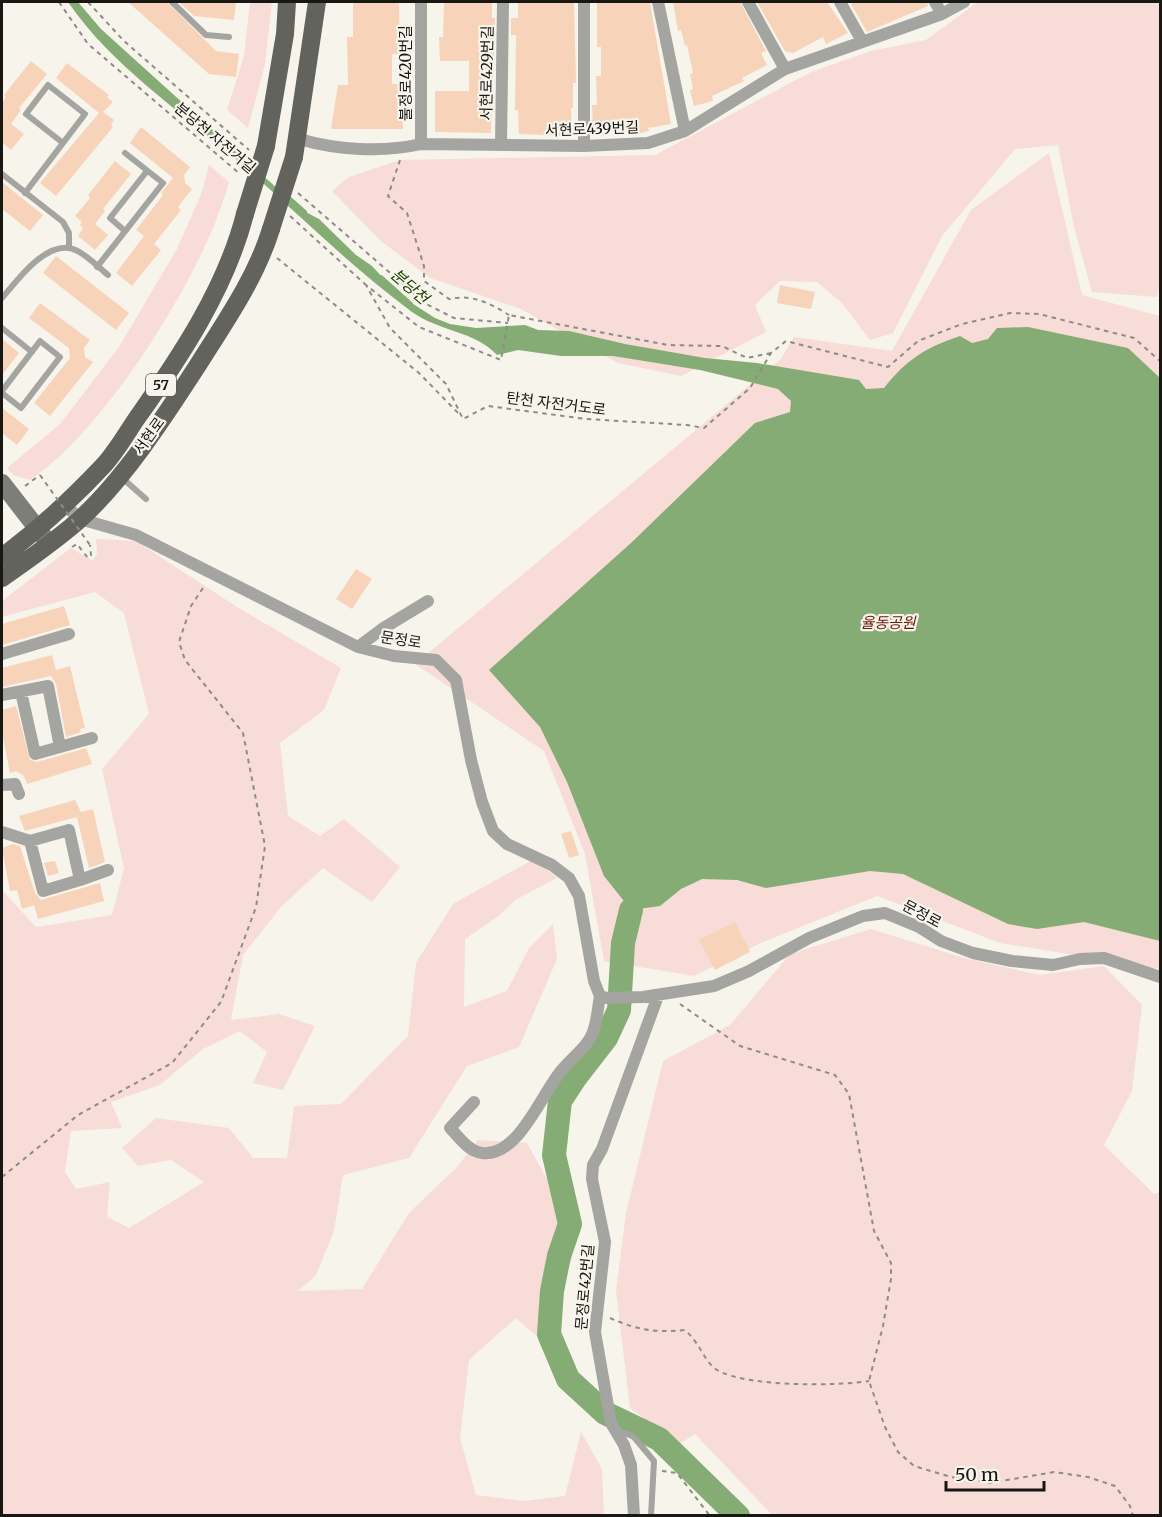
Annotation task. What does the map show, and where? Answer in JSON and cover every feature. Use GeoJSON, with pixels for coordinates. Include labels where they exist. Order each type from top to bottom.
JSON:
{"type":"FeatureCollection","features":[{"type":"Feature","properties":{"kind":"main road","name":"서현로"},"geometry":{"type":"LineString","coordinates":[[2,557],[38,530],[104,465],[161,385],[213,294],[240,232],[266,146],[285,34],[287,2]]}},
{"type":"Feature","properties":{"kind":"main road","name":"57"},"geometry":{"type":"LineString","coordinates":[[299,139],[317,2]]}},
{"type":"Feature","properties":{"kind":"main road","name":"서현로"},"geometry":{"type":"LineString","coordinates":[[2,578],[50,545],[80,519],[145,443],[181,390],[222,328],[265,248],[299,139]]}},
{"type":"Feature","properties":{"kind":"street","name":"불정로420번길"},"geometry":{"type":"LineString","coordinates":[[421,144],[422,2]]}},
{"type":"Feature","properties":{"kind":"street","name":"서현로429번길"},"geometry":{"type":"LineString","coordinates":[[501,145],[503,2]]}},
{"type":"Feature","properties":{"kind":"street"},"geometry":{"type":"LineString","coordinates":[[584,2],[584,146]]}},
{"type":"Feature","properties":{"kind":"street"},"geometry":{"type":"LineString","coordinates":[[658,2],[685,131]]}},
{"type":"Feature","properties":{"kind":"street"},"geometry":{"type":"LineString","coordinates":[[748,2],[785,69]]}},
{"type":"Feature","properties":{"kind":"street"},"geometry":{"type":"LineString","coordinates":[[840,2],[862,41]]}},
{"type":"Feature","properties":{"kind":"street"},"geometry":{"type":"LineString","coordinates":[[935,2],[942,14]]}},
{"type":"Feature","properties":{"kind":"street","name":"서현로439번길"},"geometry":{"type":"LineString","coordinates":[[299,139],[328,147],[404,148],[421,144],[584,146],[648,143],[685,131],[785,69],[862,41],[885,36],[942,14],[963,2]]}},
{"type":"Feature","properties":{"kind":"street"},"geometry":{"type":"LineString","coordinates":[[6,489],[50,545]]}},
{"type":"Feature","properties":{"kind":"street","name":"문정로"},"geometry":{"type":"LineString","coordinates":[[64,504],[80,519],[136,535],[358,647],[394,656],[436,660],[456,680],[471,760],[482,802],[493,831],[507,844],[552,865],[569,878],[579,896],[594,981],[603,997],[643,998],[714,986],[748,971],[808,938],[863,916],[885,913],[973,954],[1012,962],[1053,965],[1104,958],[1161,977]]}},
{"type":"Feature","properties":{"kind":"street"},"geometry":{"type":"LineString","coordinates":[[358,647],[382,629],[428,601]]}},
{"type":"Feature","properties":{"kind":"street"},"geometry":{"type":"LineString","coordinates":[[2,654],[69,634]]}},
{"type":"Feature","properties":{"kind":"street"},"geometry":{"type":"LineString","coordinates":[[2,695],[48,686],[60,747]]}},
{"type":"Feature","properties":{"kind":"street"},"geometry":{"type":"LineString","coordinates":[[21,692],[35,754],[92,738]]}},
{"type":"Feature","properties":{"kind":"street"},"geometry":{"type":"LineString","coordinates":[[2,785],[15,784],[20,794]]}},
{"type":"Feature","properties":{"kind":"street"},"geometry":{"type":"LineString","coordinates":[[2,832],[30,841],[69,830],[80,880]]}},
{"type":"Feature","properties":{"kind":"street"},"geometry":{"type":"LineString","coordinates":[[30,841],[43,891],[108,870]]}},
{"type":"Feature","properties":{"kind":"street","name":"문정로42번길"},"geometry":{"type":"LineString","coordinates":[[634,1515],[631,1465],[613,1427],[606,1405],[595,1332],[605,1242],[592,1179],[593,1165],[602,1149],[662,995]]}},
{"type":"Feature","properties":{"kind":"street"},"geometry":{"type":"LineString","coordinates":[[474,1102],[450,1128],[467,1147],[482,1153],[499,1150],[519,1135],[560,1072],[584,1046],[593,1032],[603,997]]}},
{"type":"Feature","properties":{"kind":"lane"},"geometry":{"type":"LineString","coordinates":[[172,2],[206,35],[229,37]]}},
{"type":"Feature","properties":{"kind":"lane"},"geometry":{"type":"LineString","coordinates":[[25,193],[63,143],[85,114],[48,85],[26,114],[63,143]]}},
{"type":"Feature","properties":{"kind":"lane"},"geometry":{"type":"LineString","coordinates":[[97,267],[163,183],[125,153]]}},
{"type":"Feature","properties":{"kind":"lane"},"geometry":{"type":"LineString","coordinates":[[125,231],[110,218],[147,171]]}},
{"type":"Feature","properties":{"kind":"lane"},"geometry":{"type":"LineString","coordinates":[[2,174],[63,222],[69,233],[69,248]]}},
{"type":"Feature","properties":{"kind":"lane"},"geometry":{"type":"LineString","coordinates":[[2,298],[38,261],[58,249],[69,248],[108,275]]}},
{"type":"Feature","properties":{"kind":"lane"},"geometry":{"type":"LineString","coordinates":[[2,328],[32,352]]}},
{"type":"Feature","properties":{"kind":"lane"},"geometry":{"type":"LineString","coordinates":[[40,341],[60,357],[21,408],[2,392],[32,352],[40,341]]}},
{"type":"Feature","properties":{"kind":"lane"},"geometry":{"type":"LineString","coordinates":[[118,475],[146,499]]}},
{"type":"Feature","properties":{"kind":"lane"},"geometry":{"type":"LineString","coordinates":[[613,1427],[633,1436],[649,1452],[654,1461],[651,1515]]}},
{"type":"Feature","properties":{"kind":"path","name":"분당천 자전거길"},"geometry":{"type":"LineString","coordinates":[[58,2],[88,44],[243,176]]}},
{"type":"Feature","properties":{"kind":"path"},"geometry":{"type":"LineString","coordinates":[[404,148],[388,196],[407,213],[424,266],[424,281],[449,299],[462,296],[485,301],[509,315],[668,345],[722,346],[747,358],[771,353],[786,341],[888,367],[918,341],[962,324],[1010,313],[1038,314],[1134,338],[1161,361]]}},
{"type":"Feature","properties":{"kind":"path"},"geometry":{"type":"LineString","coordinates":[[287,213],[366,285],[419,327],[501,360],[509,315]]}},
{"type":"Feature","properties":{"kind":"path"},"geometry":{"type":"LineString","coordinates":[[265,248],[419,373],[464,419]]}},
{"type":"Feature","properties":{"kind":"path"},"geometry":{"type":"LineString","coordinates":[[366,285],[390,328],[446,384],[464,419]]}},
{"type":"Feature","properties":{"kind":"path","name":"탄천 자전거도로"},"geometry":{"type":"LineString","coordinates":[[464,419],[488,406],[586,419],[687,424],[705,428],[750,388],[771,353]]}},
{"type":"Feature","properties":{"kind":"path"},"geometry":{"type":"LineString","coordinates":[[6,489],[40,476],[90,545],[91,555],[88,558],[77,544]]}},
{"type":"Feature","properties":{"kind":"path"},"geometry":{"type":"LineString","coordinates":[[2,1177],[78,1115],[152,1077],[172,1063],[221,1002],[256,907],[265,846],[243,733],[185,660],[179,642],[191,606],[212,573]]}},
{"type":"Feature","properties":{"kind":"path"},"geometry":{"type":"LineString","coordinates":[[662,995],[740,1046],[835,1075],[849,1094],[874,1231],[891,1263],[888,1298],[869,1381],[898,1452],[914,1467],[951,1477],[990,1483],[1054,1472],[1088,1477],[1115,1486],[1130,1506],[1133,1515]]}},
{"type":"Feature","properties":{"kind":"path"},"geometry":{"type":"LineString","coordinates":[[598,1312],[633,1328],[657,1333],[685,1330],[698,1341],[712,1366],[726,1375],[745,1380],[844,1385],[869,1381]]}},
{"type":"Feature","properties":{"kind":"path"},"geometry":{"type":"LineString","coordinates":[[655,1469],[677,1473],[710,1515]]}},
{"type":"Feature","properties":{"kind":"green space"},"geometry":{"type":"Polygon","coordinates":[[[250,2],[272,2],[265,64],[248,128],[227,110],[244,56],[250,2]]]}},
{"type":"Feature","properties":{"kind":"green space"},"geometry":{"type":"Polygon","coordinates":[[[978,2],[1160,2],[1160,285],[1157,297],[1092,292],[1074,227],[1058,145],[1015,149],[942,236],[893,333],[870,340],[842,303],[817,282],[780,281],[755,305],[766,332],[681,376],[618,363],[521,309],[430,278],[381,241],[332,191],[349,177],[400,160],[655,155],[811,72],[871,51],[926,40],[978,2]]]}},
{"type":"Feature","properties":{"kind":"green space","name":"율동공원"},"geometry":{"type":"Polygon","coordinates":[[[1049,153],[1082,295],[1160,316],[1160,969],[1000,943],[877,896],[761,943],[694,976],[604,961],[585,854],[544,751],[415,664],[781,359],[794,337],[892,351],[971,210],[1049,153]]]}},
{"type":"Feature","properties":{"kind":"green space"},"geometry":{"type":"Polygon","coordinates":[[[209,165],[229,182],[217,218],[199,259],[176,302],[149,345],[90,425],[59,456],[30,480],[13,475],[7,468],[60,424],[119,347],[177,249],[202,192],[209,165]]]}},
{"type":"Feature","properties":{"kind":"green space"},"geometry":{"type":"Polygon","coordinates":[[[96,539],[136,541],[237,607],[341,668],[324,710],[280,743],[288,816],[320,836],[344,819],[400,867],[372,902],[323,868],[281,907],[243,955],[231,1020],[279,1014],[315,1026],[283,1090],[253,1083],[267,1052],[240,1031],[203,1049],[160,1085],[111,1102],[122,1128],[71,1131],[65,1172],[76,1189],[110,1182],[107,1217],[129,1228],[204,1182],[171,1160],[138,1166],[122,1148],[156,1118],[229,1128],[253,1158],[287,1158],[294,1106],[341,1104],[408,1036],[416,963],[453,904],[534,859],[557,878],[515,900],[500,915],[465,939],[464,1007],[507,991],[529,948],[553,924],[557,959],[519,1047],[467,1066],[409,1158],[343,1175],[334,1231],[316,1275],[298,1291],[362,1289],[409,1213],[457,1167],[478,1140],[527,1143],[548,1181],[572,1259],[550,1316],[557,1354],[516,1318],[469,1360],[460,1438],[476,1495],[523,1501],[565,1496],[581,1432],[602,1469],[604,1515],[2,1515],[2,890],[36,927],[112,915],[124,868],[102,769],[149,714],[124,613],[95,592],[2,617],[2,601],[71,548],[93,561],[97,553],[96,539]]]}},
{"type":"Feature","properties":{"kind":"green space"},"geometry":{"type":"Polygon","coordinates":[[[871,929],[964,958],[1040,975],[1104,966],[1142,1005],[1132,1091],[1104,1145],[1154,1194],[1160,1192],[1160,1515],[772,1515],[695,1434],[679,1444],[630,1408],[616,1291],[626,1213],[663,1061],[730,1025],[790,954],[871,929]]]}},
{"type":"Feature","properties":{"kind":"shaded area","name":"율동공원"},"geometry":{"type":"Polygon","coordinates":[[[68,2],[78,2],[101,29],[300,209],[319,219],[356,255],[372,266],[399,295],[435,318],[450,324],[476,328],[525,325],[538,330],[569,331],[625,344],[705,358],[757,363],[859,380],[866,389],[884,388],[909,362],[937,345],[960,336],[972,343],[988,339],[997,328],[1028,327],[1128,348],[1160,378],[1160,941],[1084,922],[1037,929],[1008,924],[903,874],[870,871],[766,888],[737,880],[702,879],[681,889],[660,906],[631,910],[604,876],[567,782],[540,727],[489,670],[631,543],[755,423],[790,412],[791,401],[778,389],[700,370],[613,356],[561,356],[518,350],[497,355],[478,341],[422,318],[367,276],[237,160],[147,86],[104,46],[68,2]]]}},
{"type":"Feature","properties":{"kind":"building"},"geometry":{"type":"Polygon","coordinates":[[[128,2],[167,2],[216,51],[239,54],[236,77],[209,74],[128,2]]]}},
{"type":"Feature","properties":{"kind":"building"},"geometry":{"type":"Polygon","coordinates":[[[179,2],[236,2],[234,20],[194,16],[179,2]]]}},
{"type":"Feature","properties":{"kind":"building"},"geometry":{"type":"Polygon","coordinates":[[[353,2],[399,2],[400,54],[392,54],[392,84],[403,84],[403,129],[331,129],[338,85],[348,85],[347,37],[353,37],[353,2]]]}},
{"type":"Feature","properties":{"kind":"building"},"geometry":{"type":"Polygon","coordinates":[[[444,2],[492,2],[492,18],[495,18],[491,133],[435,132],[435,91],[469,91],[469,61],[440,61],[439,37],[443,37],[444,2]]]}},
{"type":"Feature","properties":{"kind":"building"},"geometry":{"type":"Polygon","coordinates":[[[518,2],[574,2],[576,83],[573,83],[573,108],[571,108],[572,136],[519,134],[518,110],[515,110],[516,35],[511,35],[511,18],[518,18],[518,2]]]}},
{"type":"Feature","properties":{"kind":"building"},"geometry":{"type":"Polygon","coordinates":[[[597,2],[650,2],[671,124],[648,128],[649,131],[633,135],[631,131],[593,132],[592,105],[597,105],[596,76],[601,76],[601,47],[597,47],[597,2]]]}},
{"type":"Feature","properties":{"kind":"building"},"geometry":{"type":"Polygon","coordinates":[[[673,2],[740,2],[766,51],[761,53],[767,65],[742,78],[744,81],[712,96],[713,101],[694,106],[690,90],[693,89],[690,74],[693,73],[687,45],[685,46],[681,30],[678,31],[673,2]]]}},
{"type":"Feature","properties":{"kind":"building"},"geometry":{"type":"Polygon","coordinates":[[[757,2],[827,2],[848,33],[826,44],[823,37],[793,53],[785,51],[757,2]]]}},
{"type":"Feature","properties":{"kind":"building"},"geometry":{"type":"Polygon","coordinates":[[[855,2],[927,2],[928,6],[867,32],[851,4],[855,2]]]}},
{"type":"Feature","properties":{"kind":"building"},"geometry":{"type":"Polygon","coordinates":[[[31,61],[47,74],[19,108],[21,110],[11,124],[24,134],[11,150],[2,142],[2,103],[6,97],[4,95],[31,61]]]}},
{"type":"Feature","properties":{"kind":"building"},"geometry":{"type":"Polygon","coordinates":[[[67,63],[109,95],[107,97],[113,102],[103,112],[114,120],[111,125],[113,127],[56,196],[40,183],[99,113],[56,78],[67,63]]]}},
{"type":"Feature","properties":{"kind":"building"},"geometry":{"type":"Polygon","coordinates":[[[141,127],[190,167],[184,175],[185,183],[192,189],[178,207],[181,210],[154,244],[161,250],[132,286],[116,273],[144,236],[136,230],[173,178],[130,143],[141,127]]]}},
{"type":"Feature","properties":{"kind":"building"},"geometry":{"type":"Polygon","coordinates":[[[115,161],[131,174],[103,209],[105,211],[95,224],[108,235],[95,250],[78,236],[83,228],[80,225],[82,222],[75,216],[90,198],[88,195],[115,161]]]}},
{"type":"Feature","properties":{"kind":"building"},"geometry":{"type":"Polygon","coordinates":[[[2,182],[43,215],[30,231],[2,209],[2,182]]]}},
{"type":"Feature","properties":{"kind":"building"},"geometry":{"type":"Polygon","coordinates":[[[56,256],[129,313],[116,330],[43,273],[56,256]]]}},
{"type":"Feature","properties":{"kind":"building"},"geometry":{"type":"Polygon","coordinates":[[[780,285],[815,292],[811,309],[777,303],[780,285]]]}},
{"type":"Feature","properties":{"kind":"building"},"geometry":{"type":"Polygon","coordinates":[[[40,303],[90,340],[84,348],[85,357],[93,362],[50,416],[34,403],[70,358],[69,348],[29,318],[40,303]]]}},
{"type":"Feature","properties":{"kind":"building"},"geometry":{"type":"Polygon","coordinates":[[[2,339],[19,353],[2,375],[2,339]]]}},
{"type":"Feature","properties":{"kind":"building"},"geometry":{"type":"Polygon","coordinates":[[[2,408],[29,429],[17,445],[2,433],[2,408]]]}},
{"type":"Feature","properties":{"kind":"building"},"geometry":{"type":"Polygon","coordinates":[[[356,569],[372,579],[352,609],[336,599],[356,569]]]}},
{"type":"Feature","properties":{"kind":"building"},"geometry":{"type":"Polygon","coordinates":[[[64,606],[70,625],[2,645],[2,624],[64,606]]]}},
{"type":"Feature","properties":{"kind":"building"},"geometry":{"type":"Polygon","coordinates":[[[52,655],[56,670],[70,666],[85,728],[80,729],[81,732],[66,737],[56,684],[51,676],[2,687],[2,668],[52,655]]]}},
{"type":"Feature","properties":{"kind":"building"},"geometry":{"type":"Polygon","coordinates":[[[16,706],[30,760],[37,762],[86,748],[92,764],[27,784],[24,776],[16,771],[10,773],[2,732],[2,710],[16,706]]]}},
{"type":"Feature","properties":{"kind":"building"},"geometry":{"type":"Polygon","coordinates":[[[75,800],[81,812],[93,809],[105,862],[89,868],[77,817],[25,831],[19,816],[75,800]]]}},
{"type":"Feature","properties":{"kind":"building"},"geometry":{"type":"Polygon","coordinates":[[[571,831],[579,855],[569,858],[561,834],[571,831]]]}},
{"type":"Feature","properties":{"kind":"building"},"geometry":{"type":"Polygon","coordinates":[[[13,844],[20,846],[35,893],[41,900],[100,883],[104,901],[38,919],[34,905],[22,909],[17,890],[10,891],[2,848],[13,844]]]}},
{"type":"Feature","properties":{"kind":"building"},"geometry":{"type":"Polygon","coordinates":[[[55,861],[59,873],[48,876],[44,863],[55,861]]]}},
{"type":"Feature","properties":{"kind":"building"},"geometry":{"type":"Polygon","coordinates":[[[735,922],[750,952],[715,970],[699,940],[735,922]]]}},
{"type":"Feature","properties":{"kind":"waterway","name":"분당천"},"geometry":{"type":"LineString","coordinates":[[288,197],[305,212]]}},
{"type":"Feature","properties":{"kind":"waterway","name":"분당천"},"geometry":{"type":"LineString","coordinates":[[381,277],[411,304]]}},
{"type":"Feature","properties":{"kind":"waterway"},"geometry":{"type":"LineString","coordinates":[[631,910],[623,943],[619,1010],[606,1038],[560,1101],[554,1155],[570,1224],[559,1256],[552,1291],[549,1334],[568,1379],[605,1413],[659,1439],[738,1516]]}}]}
